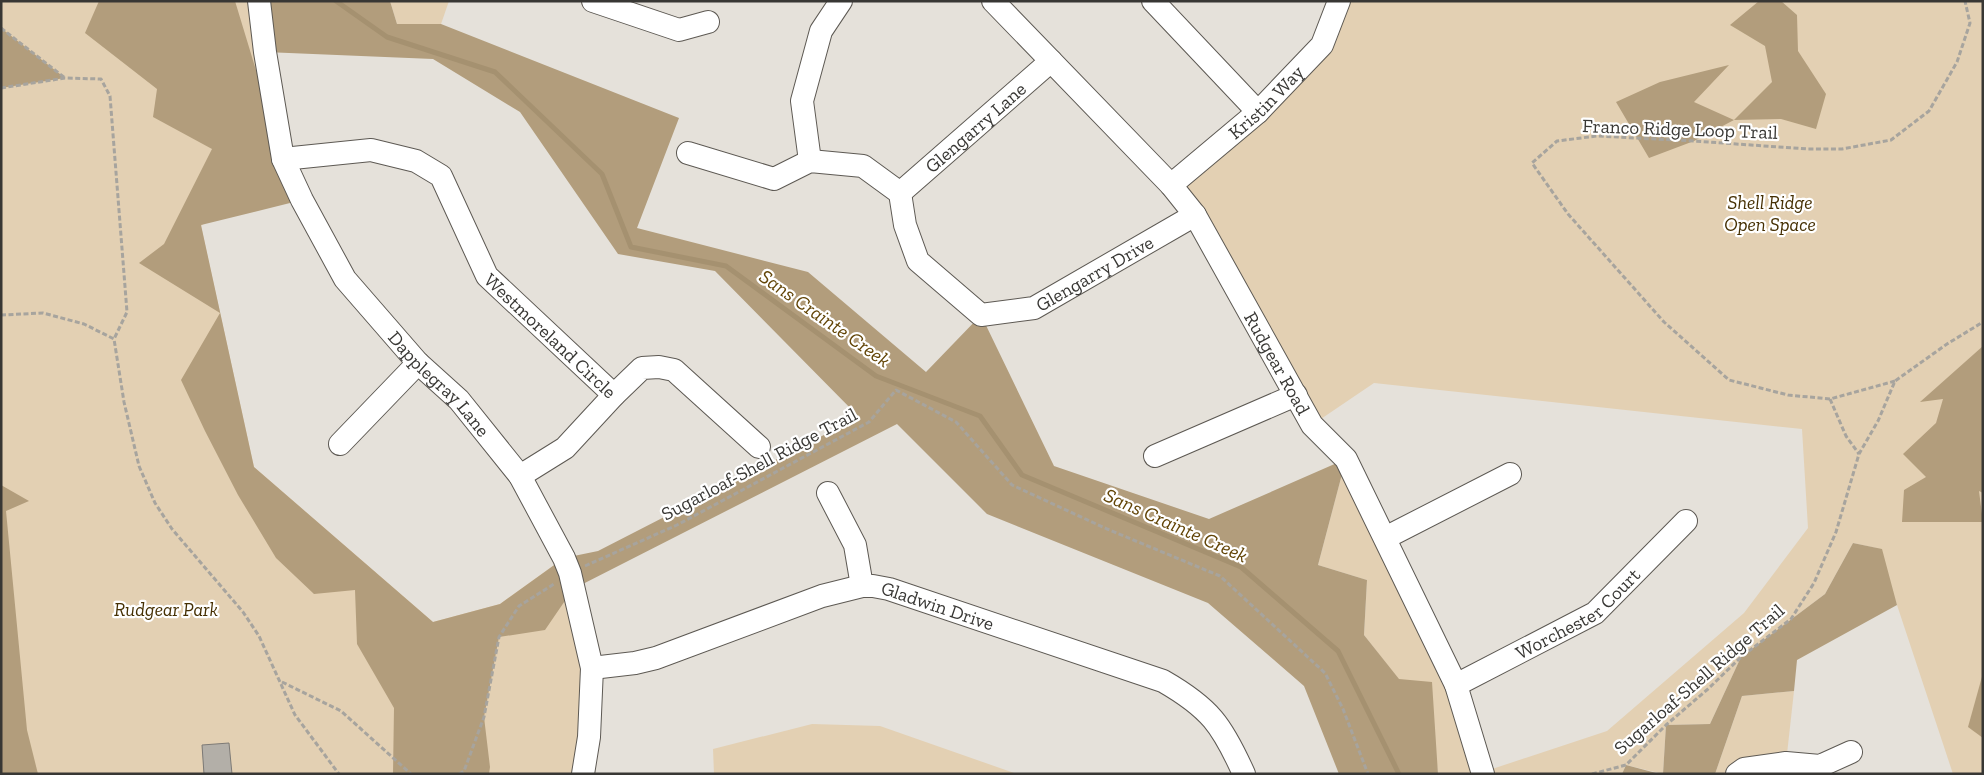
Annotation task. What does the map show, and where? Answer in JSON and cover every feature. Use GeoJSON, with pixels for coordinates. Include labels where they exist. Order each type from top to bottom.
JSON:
{"type":"FeatureCollection","features":[{"type":"Feature","properties":{"kind":"street","name":"Dapplegray Lane"},"geometry":{"type":"LineString","coordinates":[[259,1],[265,52],[283,159],[302,200],[345,279],[418,363],[459,400],[520,476],[564,558],[570,573],[592,668],[589,737],[583,774]]}},
{"type":"Feature","properties":{"kind":"street"},"geometry":{"type":"LineString","coordinates":[[810,161],[802,101],[821,31],[840,1]]}},
{"type":"Feature","properties":{"kind":"street","name":"Rudgear Road"},"geometry":{"type":"LineString","coordinates":[[993,1],[1171,185],[1195,215],[1312,426],[1346,459],[1456,685],[1483,774]]}},
{"type":"Feature","properties":{"kind":"street"},"geometry":{"type":"LineString","coordinates":[[1153,1],[1258,112]]}},
{"type":"Feature","properties":{"kind":"street","name":"Kristin Way"},"geometry":{"type":"LineString","coordinates":[[1171,185],[1258,112],[1322,45],[1339,1]]}},
{"type":"Feature","properties":{"kind":"street"},"geometry":{"type":"LineString","coordinates":[[602,3],[679,30],[708,22]]}},
{"type":"Feature","properties":{"kind":"street","name":"Glengarry Lane"},"geometry":{"type":"LineString","coordinates":[[900,193],[1051,60]]}},
{"type":"Feature","properties":{"kind":"street","name":"Westmoreland Circle"},"geometry":{"type":"LineString","coordinates":[[283,159],[371,150],[416,161],[441,176],[487,276],[614,395],[565,448],[520,476]]}},
{"type":"Feature","properties":{"kind":"street"},"geometry":{"type":"LineString","coordinates":[[688,153],[774,180],[810,161],[863,166],[900,193]]}},
{"type":"Feature","properties":{"kind":"street","name":"Glengarry Drive"},"geometry":{"type":"LineString","coordinates":[[900,193],[905,225],[918,261],[981,315],[1034,308],[1195,215]]}},
{"type":"Feature","properties":{"kind":"street"},"geometry":{"type":"LineString","coordinates":[[340,444],[418,363]]}},
{"type":"Feature","properties":{"kind":"street"},"geometry":{"type":"LineString","coordinates":[[614,395],[642,368],[660,367],[674,370],[759,447]]}},
{"type":"Feature","properties":{"kind":"street"},"geometry":{"type":"LineString","coordinates":[[1155,456],[1296,395]]}},
{"type":"Feature","properties":{"kind":"street"},"geometry":{"type":"LineString","coordinates":[[1385,538],[1510,474]]}},
{"type":"Feature","properties":{"kind":"street"},"geometry":{"type":"LineString","coordinates":[[828,493],[855,545],[862,586]]}},
{"type":"Feature","properties":{"kind":"street","name":"Worchester Court"},"geometry":{"type":"LineString","coordinates":[[1456,685],[1595,613],[1686,521]]}},
{"type":"Feature","properties":{"kind":"street","name":"Gladwin Drive"},"geometry":{"type":"LineString","coordinates":[[592,668],[635,663],[656,658],[822,596],[862,586],[889,589],[1163,681],[1182,692],[1210,714],[1231,744],[1244,774]]}},
{"type":"Feature","properties":{"kind":"street"},"geometry":{"type":"LineString","coordinates":[[1737,774],[1744,769],[1786,763],[1820,766],[1851,752]]}},
{"type":"Feature","properties":{"kind":"path","name":"Franco Ridge Loop Trail"},"geometry":{"type":"LineString","coordinates":[[1895,381],[1830,399],[1788,395],[1728,380],[1664,322],[1568,214],[1532,163],[1557,141],[1597,136],[1808,149],[1842,149],[1891,140],[1930,110],[1957,62],[1970,23],[1965,1]]}},
{"type":"Feature","properties":{"kind":"path"},"geometry":{"type":"LineString","coordinates":[[1,28],[65,78]]}},
{"type":"Feature","properties":{"kind":"path"},"geometry":{"type":"LineString","coordinates":[[1,88],[65,78],[101,80],[110,96],[127,312],[114,339],[124,402],[139,466],[155,503],[172,529],[243,612],[259,636],[295,715],[339,774]]}},
{"type":"Feature","properties":{"kind":"path"},"geometry":{"type":"LineString","coordinates":[[1,315],[43,313],[84,324],[114,339]]}},
{"type":"Feature","properties":{"kind":"path"},"geometry":{"type":"LineString","coordinates":[[1895,381],[1947,344],[1983,322]]}},
{"type":"Feature","properties":{"kind":"path","name":"Sugarloaf-Shell Ridge Trail"},"geometry":{"type":"LineString","coordinates":[[1592,774],[1626,765],[1666,725],[1708,689],[1741,657],[1792,619],[1814,583],[1836,532],[1859,454],[1878,422],[1895,381]]}},
{"type":"Feature","properties":{"kind":"path","name":"Sugarloaf-Shell Ridge Trail"},"geometry":{"type":"LineString","coordinates":[[459,774],[464,771],[484,717],[499,637],[519,606],[570,573],[677,526],[869,422],[896,390],[956,422],[1012,485],[1107,529],[1220,576],[1325,673],[1343,710],[1368,774]]}},
{"type":"Feature","properties":{"kind":"path"},"geometry":{"type":"LineString","coordinates":[[1830,399],[1846,436],[1859,454]]}},
{"type":"Feature","properties":{"kind":"path"},"geometry":{"type":"LineString","coordinates":[[281,682],[341,711],[411,774]]}},
{"type":"Feature","properties":{"kind":"green space","name":"Rudgear Park"},"geometry":{"type":"Polygon","coordinates":[[[1,1],[259,1],[283,159],[201,226],[254,467],[433,622],[500,604],[564,558],[592,668],[583,774],[1,774],[1,1]]]}},
{"type":"Feature","properties":{"kind":"green space"},"geometry":{"type":"Polygon","coordinates":[[[390,1],[449,1],[441,24],[397,24],[390,1]]]}},
{"type":"Feature","properties":{"kind":"green space","name":"Shell Ridge Open Space"},"geometry":{"type":"Polygon","coordinates":[[[1339,1],[1983,1],[1983,774],[1953,774],[1876,548],[1853,543],[1825,594],[1741,657],[1710,724],[1666,725],[1663,774],[1626,765],[1622,774],[1438,774],[1437,765],[1399,680],[1364,635],[1367,580],[1318,565],[1346,459],[1483,772],[1607,731],[1744,613],[1808,528],[1802,429],[1374,383],[1312,425],[1171,185],[1322,45],[1339,1]]]}},
{"type":"Feature","properties":{"kind":"green space"},"geometry":{"type":"Polygon","coordinates":[[[1794,691],[1786,763],[1737,774],[1715,774],[1742,696],[1794,691]]]}},
{"type":"Feature","properties":{"kind":"green space"},"geometry":{"type":"Polygon","coordinates":[[[812,724],[880,726],[1017,774],[714,774],[713,749],[812,724]]]}},
{"type":"Feature","properties":{"kind":"shaded area"},"geometry":{"type":"Polygon","coordinates":[[[99,1],[235,1],[283,159],[302,200],[201,225],[254,467],[433,622],[500,604],[564,558],[598,551],[859,417],[715,271],[618,254],[520,112],[433,59],[265,52],[259,1],[390,1],[397,24],[441,24],[679,118],[637,228],[808,272],[926,372],[981,315],[1054,466],[1209,519],[1346,459],[1318,565],[1367,580],[1364,635],[1399,679],[1432,682],[1438,774],[1339,774],[1304,686],[1208,603],[987,514],[897,424],[573,589],[545,630],[499,637],[484,717],[490,767],[489,774],[393,774],[394,708],[357,644],[355,590],[314,594],[276,558],[238,495],[181,380],[220,313],[139,263],[164,244],[212,149],[153,117],[157,89],[85,33],[99,1]]]}},
{"type":"Feature","properties":{"kind":"shaded area"},"geometry":{"type":"Polygon","coordinates":[[[1759,1],[1781,1],[1797,15],[1798,51],[1826,94],[1816,129],[1781,119],[1734,120],[1772,82],[1765,46],[1730,25],[1759,1]]]}},
{"type":"Feature","properties":{"kind":"shaded area"},"geometry":{"type":"Polygon","coordinates":[[[1,28],[65,78],[1,88],[1,28]]]}},
{"type":"Feature","properties":{"kind":"shaded area"},"geometry":{"type":"Polygon","coordinates":[[[1729,65],[1694,102],[1734,120],[1694,141],[1649,158],[1616,102],[1660,82],[1729,65]]]}},
{"type":"Feature","properties":{"kind":"shaded area"},"geometry":{"type":"Polygon","coordinates":[[[1983,346],[1983,493],[1979,491],[1983,522],[1902,522],[1904,490],[1926,477],[1903,454],[1936,423],[1943,399],[1920,402],[1983,346]]]}},
{"type":"Feature","properties":{"kind":"shaded area"},"geometry":{"type":"Polygon","coordinates":[[[1,485],[29,501],[6,511],[27,730],[38,774],[1,774],[1,485]]]}},
{"type":"Feature","properties":{"kind":"shaded area"},"geometry":{"type":"Polygon","coordinates":[[[1853,543],[1882,549],[1897,605],[1797,660],[1794,691],[1742,696],[1715,774],[1663,774],[1666,725],[1710,724],[1741,657],[1825,594],[1853,543]]]}},
{"type":"Feature","properties":{"kind":"shaded area"},"geometry":{"type":"Polygon","coordinates":[[[1983,673],[1983,738],[1968,727],[1983,673]]]}},
{"type":"Feature","properties":{"kind":"shaded area"},"geometry":{"type":"Polygon","coordinates":[[[1626,765],[1660,774],[1622,774],[1626,765]]]}},
{"type":"Feature","properties":{"kind":"building"},"geometry":{"type":"Polygon","coordinates":[[[229,743],[232,774],[204,774],[202,745],[229,743]]]}},
{"type":"Feature","properties":{"kind":"waterway","name":"Sans Crainte Creek"},"geometry":{"type":"LineString","coordinates":[[336,1],[387,37],[495,72],[602,174],[631,247],[726,266],[876,376],[980,416],[1022,475],[1241,567],[1338,651],[1399,774]]}}]}
